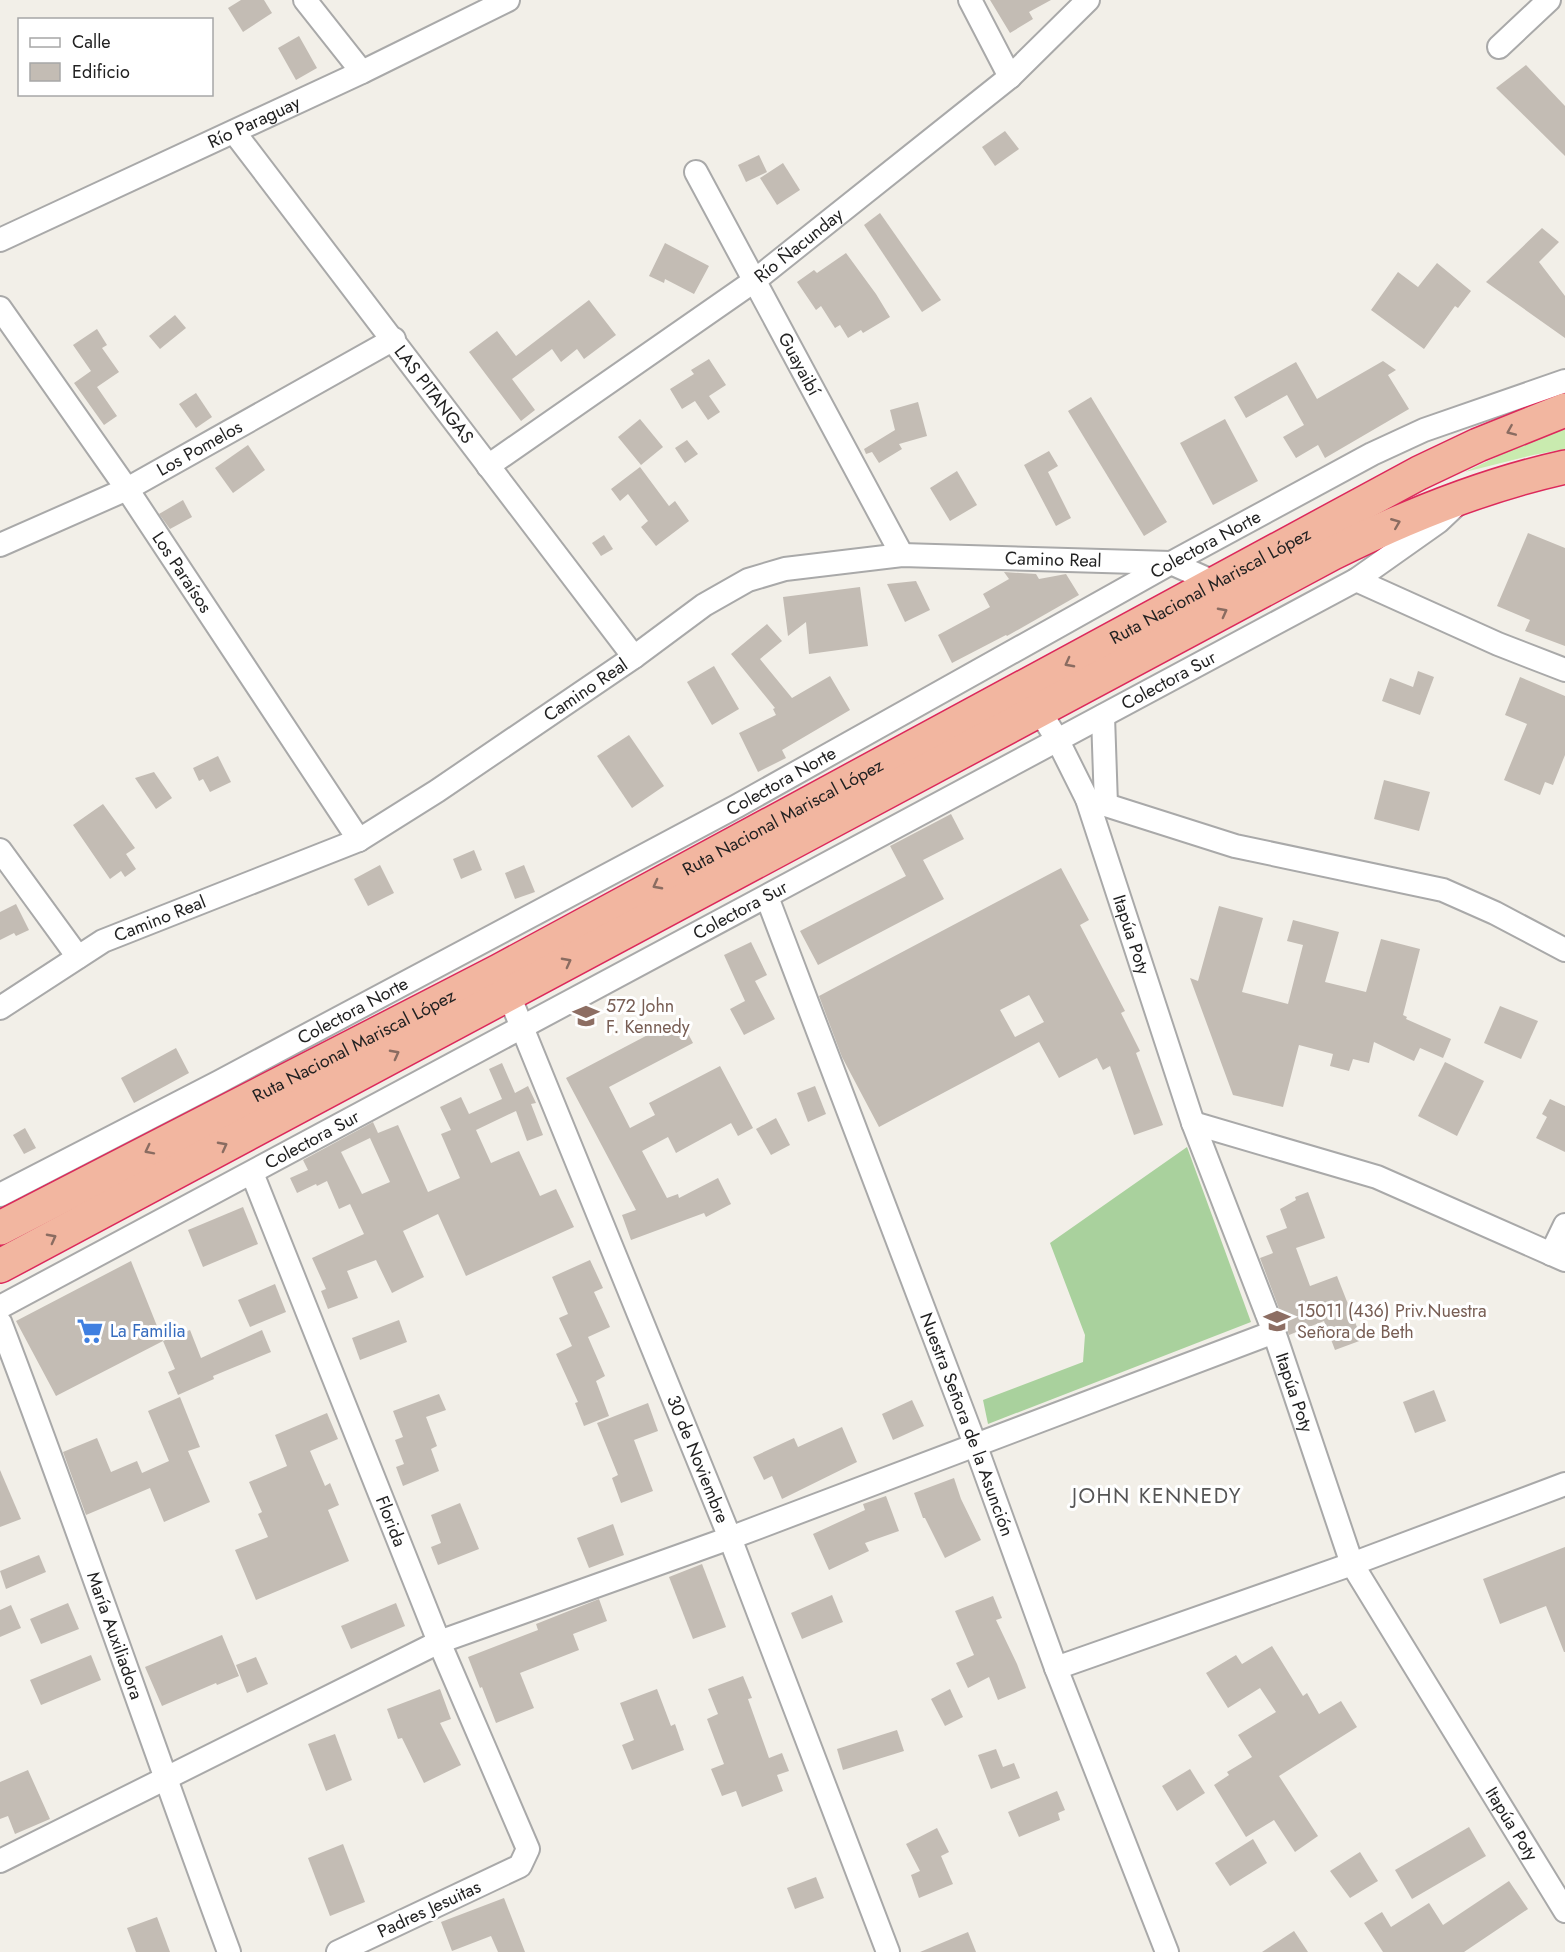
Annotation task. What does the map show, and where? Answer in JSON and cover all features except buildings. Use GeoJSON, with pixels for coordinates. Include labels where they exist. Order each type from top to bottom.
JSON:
{"type":"FeatureCollection","features":[{"type":"Feature","properties":{"kind":"highway","name":"Ruta Nacional Mariscal López"},"geometry":{"type":"LineString","coordinates":[[0,1266],[1216,583],[1419,473],[1565,410]]}},
{"type":"Feature","properties":{"kind":"highway","name":"Ruta Nacional Mariscal López"},"geometry":{"type":"LineString","coordinates":[[0,1228],[503,982],[1039,710],[1375,531],[1468,494],[1565,467]]}},
{"type":"Feature","properties":{"kind":"street"},"geometry":{"type":"LineString","coordinates":[[305,0],[362,72]]}},
{"type":"Feature","properties":{"kind":"street","name":"Río Paraguay"},"geometry":{"type":"LineString","coordinates":[[0,240],[362,72],[508,0]]}},
{"type":"Feature","properties":{"kind":"street"},"geometry":{"type":"LineString","coordinates":[[970,0],[1010,77]]}},
{"type":"Feature","properties":{"kind":"street","name":"Río Ñacunday"},"geometry":{"type":"LineString","coordinates":[[488,466],[754,281],[1010,77],[1088,0]]}},
{"type":"Feature","properties":{"kind":"street"},"geometry":{"type":"LineString","coordinates":[[1499,47],[1549,0]]}},
{"type":"Feature","properties":{"kind":"street","name":"LAS PITANGAS"},"geometry":{"type":"LineString","coordinates":[[234,132],[394,339],[634,657]]}},
{"type":"Feature","properties":{"kind":"street","name":"Guayaibí"},"geometry":{"type":"LineString","coordinates":[[696,172],[902,555]]}},
{"type":"Feature","properties":{"kind":"street","name":"Los Paraísos"},"geometry":{"type":"LineString","coordinates":[[0,308],[127,489],[358,840]]}},
{"type":"Feature","properties":{"kind":"street","name":"Los Pomelos"},"geometry":{"type":"LineString","coordinates":[[0,545],[127,489],[394,339]]}},
{"type":"Feature","properties":{"kind":"street","name":"Colectora Norte"},"geometry":{"type":"LineString","coordinates":[[0,1195],[230,1076],[737,806],[1171,562],[1372,454],[1424,430],[1565,381]]}},
{"type":"Feature","properties":{"kind":"street","name":"Colectora Sur"},"geometry":{"type":"LineString","coordinates":[[0,1307],[1356,580],[1438,522],[1468,494]]}},
{"type":"Feature","properties":{"kind":"street","name":"Camino Real"},"geometry":{"type":"LineString","coordinates":[[0,1008],[103,941],[358,840],[437,790],[634,657],[704,605],[748,580],[785,569],[902,555],[1171,562],[1216,583]]}},
{"type":"Feature","properties":{"kind":"street"},"geometry":{"type":"LineString","coordinates":[[1356,580],[1498,644],[1565,670]]}},
{"type":"Feature","properties":{"kind":"street"},"geometry":{"type":"LineString","coordinates":[[1187,631],[1203,662]]}},
{"type":"Feature","properties":{"kind":"street","name":"Itapúa Poty"},"geometry":{"type":"LineString","coordinates":[[1039,710],[1096,802],[1193,1123],[1274,1332],[1352,1564],[1565,1911]]}},
{"type":"Feature","properties":{"kind":"street"},"geometry":{"type":"LineString","coordinates":[[1103,716],[1096,802],[1235,846],[1443,890],[1495,913],[1565,950]]}},
{"type":"Feature","properties":{"kind":"street"},"geometry":{"type":"LineString","coordinates":[[0,850],[78,957]]}},
{"type":"Feature","properties":{"kind":"street","name":"Nuestra Señora de la Asunción"},"geometry":{"type":"LineString","coordinates":[[767,897],[975,1444],[1056,1668],[1167,1952]]}},
{"type":"Feature","properties":{"kind":"street","name":"30 de Noviembre"},"geometry":{"type":"LineString","coordinates":[[503,982],[730,1538],[888,1952]]}},
{"type":"Feature","properties":{"kind":"street"},"geometry":{"type":"LineString","coordinates":[[1193,1123],[1377,1177],[1558,1257],[1565,1225]]}},
{"type":"Feature","properties":{"kind":"street","name":"Florida"},"geometry":{"type":"LineString","coordinates":[[252,1173],[439,1642],[528,1849],[520,1866]]}},
{"type":"Feature","properties":{"kind":"street","name":"María Auxiliadora"},"geometry":{"type":"LineString","coordinates":[[0,1322],[37,1418],[229,1952]]}},
{"type":"Feature","properties":{"kind":"street"},"geometry":{"type":"LineString","coordinates":[[0,1861],[439,1642],[730,1538],[1274,1332]]}},
{"type":"Feature","properties":{"kind":"street"},"geometry":{"type":"LineString","coordinates":[[1056,1668],[1352,1564],[1565,1484]]}},
{"type":"Feature","properties":{"kind":"street","name":"Padres Jesuitas"},"geometry":{"type":"LineString","coordinates":[[338,1952],[520,1866]]}},
{"type":"Feature","properties":{"kind":"green space"},"geometry":{"type":"Polygon","coordinates":[[[1565,429],[1565,449],[1465,472],[1532,440],[1565,429]]]}},
{"type":"Feature","properties":{"kind":"green space"},"geometry":{"type":"Polygon","coordinates":[[[1187,1147],[1251,1322],[988,1424],[983,1400],[1083,1362],[1085,1335],[1050,1243],[1187,1147]]]}},
{"type":"Feature","properties":{"kind":"place","name":"572 John F. Kennedy"},"geometry":{"type":"Point","coordinates":[586,1016]}},
{"type":"Feature","properties":{"kind":"place","name":"15011 (436) Priv.Nuestra Señora de Beth"},"geometry":{"type":"Point","coordinates":[1277,1321]}},
{"type":"Feature","properties":{"kind":"place","name":"La Familia"},"geometry":{"type":"Point","coordinates":[90,1331]}},
{"type":"Feature","properties":{"kind":"district","name":"JOHN KENNEDY"},"geometry":{"type":"Point","coordinates":[1157,1496]}}]}
